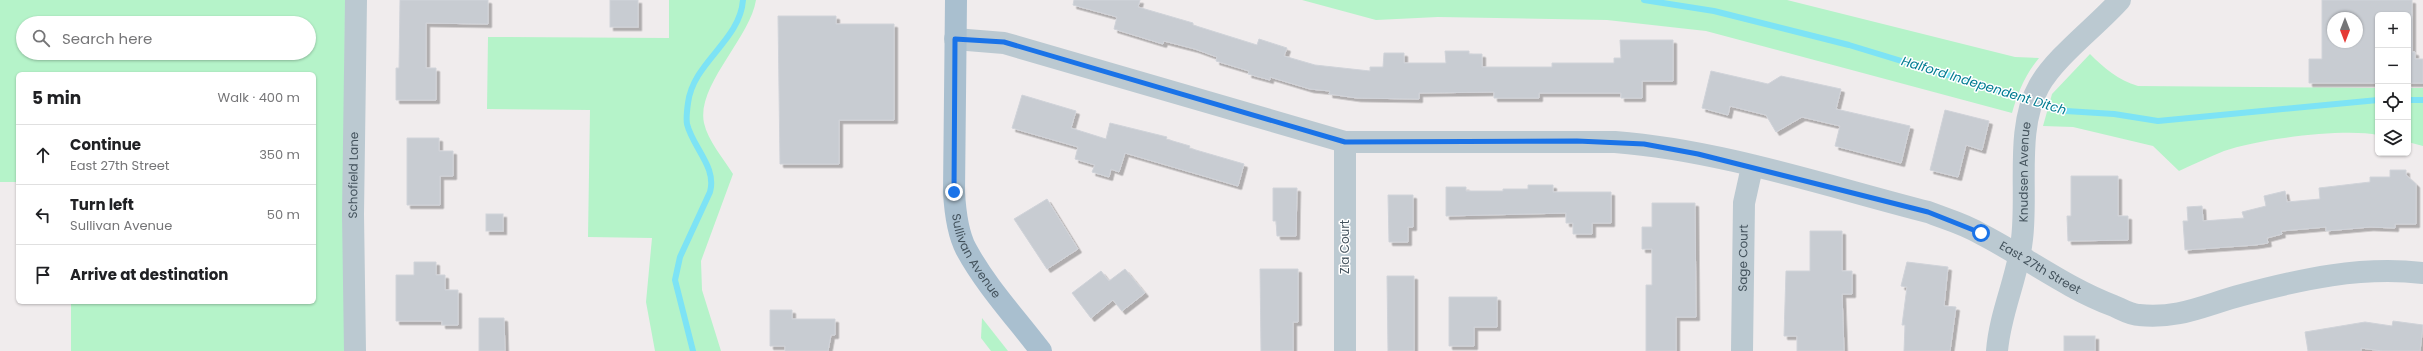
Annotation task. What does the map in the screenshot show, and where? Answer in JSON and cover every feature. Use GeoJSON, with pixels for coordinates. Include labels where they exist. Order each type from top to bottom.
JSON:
{"type":"FeatureCollection","features":[{"type":"Feature","properties":{"kind":"main road","name":"Sullivan Avenue"},"geometry":{"type":"LineString","coordinates":[[956,0],[954,192],[955,207],[962,238],[966,248],[989,283],[1041,351]]}},
{"type":"Feature","properties":{"kind":"street","name":"Schofield Lane"},"geometry":{"type":"LineString","coordinates":[[355,351],[353,214],[356,0]]}},
{"type":"Feature","properties":{"kind":"street","name":"Knudsen Avenue"},"geometry":{"type":"LineString","coordinates":[[1997,351],[2000,323],[2020,257],[2025,212],[2025,138],[2033,99],[2047,74],[2120,0]]}},
{"type":"Feature","properties":{"kind":"street","name":"East 27th Street"},"geometry":{"type":"LineString","coordinates":[[955,39],[1004,42],[1345,142],[1615,142],[1667,148],[1752,167],[1928,212],[1981,233],[2020,257],[2105,303],[2138,315],[2169,315],[2192,312],[2240,296],[2316,277],[2390,269],[2423,273]]}},
{"type":"Feature","properties":{"kind":"street","name":"Zia Court"},"geometry":{"type":"LineString","coordinates":[[1345,142],[1345,351]]}},
{"type":"Feature","properties":{"kind":"street","name":"Sage Court"},"geometry":{"type":"LineString","coordinates":[[1742,351],[1744,203],[1752,167]]}},
{"type":"Feature","properties":{"kind":"green space"},"geometry":{"type":"Polygon","coordinates":[[[0,0],[345,0],[344,351],[71,351],[71,304],[316,304],[316,72],[16,72],[16,182],[0,182],[0,0]]]}},
{"type":"Feature","properties":{"kind":"green space"},"geometry":{"type":"Polygon","coordinates":[[[669,0],[756,0],[752,15],[715,78],[708,94],[704,109],[704,123],[706,130],[716,149],[733,174],[701,261],[702,290],[721,351],[655,351],[646,302],[652,238],[588,237],[590,110],[487,109],[488,37],[669,38],[669,0]]]}},
{"type":"Feature","properties":{"kind":"green space"},"geometry":{"type":"Polygon","coordinates":[[[1302,0],[1787,0],[2015,57],[2039,58],[2022,84],[2012,113],[1706,31],[1607,20],[1438,17],[1376,20],[1302,0]]]}},
{"type":"Feature","properties":{"kind":"green space"},"geometry":{"type":"Polygon","coordinates":[[[2090,54],[2112,73],[2138,86],[2375,88],[2375,135],[2363,133],[2323,134],[2257,142],[2224,151],[2179,171],[2153,146],[2073,127],[2043,126],[2052,94],[2090,54]]]}},
{"type":"Feature","properties":{"kind":"green space"},"geometry":{"type":"Polygon","coordinates":[[[2411,88],[2423,88],[2423,146],[2411,143],[2411,88]]]}},
{"type":"Feature","properties":{"kind":"green space"},"geometry":{"type":"Polygon","coordinates":[[[982,318],[1008,351],[991,351],[981,338],[982,318]]]}},
{"type":"Feature","properties":{"kind":"building"},"geometry":{"type":"Polygon","coordinates":[[[400,0],[488,0],[488,24],[426,23],[426,68],[436,68],[436,100],[396,100],[396,68],[399,68],[400,0]]]}},
{"type":"Feature","properties":{"kind":"building"},"geometry":{"type":"Polygon","coordinates":[[[610,0],[638,0],[638,27],[610,27],[610,0]]]}},
{"type":"Feature","properties":{"kind":"building"},"geometry":{"type":"Polygon","coordinates":[[[1074,0],[1140,0],[1138,7],[1193,23],[1193,25],[1257,45],[1259,39],[1287,48],[1284,56],[1315,65],[1370,71],[1370,67],[1383,67],[1384,53],[1404,53],[1404,63],[1446,63],[1445,51],[1469,51],[1469,54],[1482,54],[1482,67],[1552,67],[1552,63],[1614,63],[1614,58],[1621,58],[1620,40],[1673,40],[1673,81],[1642,81],[1642,98],[1621,98],[1621,93],[1539,93],[1539,98],[1494,98],[1494,92],[1419,93],[1419,99],[1357,98],[1329,94],[1330,91],[1310,89],[1270,77],[1270,80],[1248,74],[1249,71],[1216,61],[1217,57],[1195,49],[1164,41],[1163,44],[1114,29],[1117,17],[1073,5],[1074,0]]]}},
{"type":"Feature","properties":{"kind":"building"},"geometry":{"type":"Polygon","coordinates":[[[2322,0],[2412,0],[2412,52],[2415,52],[2415,59],[2423,59],[2423,83],[2411,83],[2411,12],[2375,12],[2375,83],[2309,83],[2309,59],[2322,59],[2322,0]]]}},
{"type":"Feature","properties":{"kind":"building"},"geometry":{"type":"Polygon","coordinates":[[[778,16],[836,16],[836,24],[894,24],[894,120],[839,120],[839,164],[780,164],[778,16]]]}},
{"type":"Feature","properties":{"kind":"building"},"geometry":{"type":"Polygon","coordinates":[[[1711,71],[1768,84],[1781,76],[1841,89],[1836,109],[1910,126],[1901,163],[1835,146],[1840,126],[1802,117],[1776,132],[1766,115],[1730,106],[1728,115],[1702,108],[1711,71]]]}},
{"type":"Feature","properties":{"kind":"building"},"geometry":{"type":"Polygon","coordinates":[[[1022,95],[1076,111],[1071,128],[1106,139],[1110,123],[1167,137],[1166,139],[1190,146],[1189,148],[1244,164],[1238,186],[1125,153],[1119,172],[1111,169],[1109,177],[1092,172],[1095,165],[1075,159],[1078,147],[1012,128],[1022,95]]]}},
{"type":"Feature","properties":{"kind":"building"},"geometry":{"type":"Polygon","coordinates":[[[1945,110],[1989,121],[1982,150],[1966,145],[1958,177],[1930,170],[1945,110]]]}},
{"type":"Feature","properties":{"kind":"building"},"geometry":{"type":"Polygon","coordinates":[[[407,138],[439,138],[439,151],[453,151],[453,176],[440,176],[440,205],[407,205],[407,138]]]}},
{"type":"Feature","properties":{"kind":"building"},"geometry":{"type":"Polygon","coordinates":[[[2390,170],[2406,170],[2406,175],[2416,184],[2416,224],[2395,224],[2395,228],[2370,227],[2326,231],[2326,227],[2281,231],[2282,234],[2267,238],[2268,243],[2185,250],[2183,221],[2188,221],[2187,207],[2202,206],[2203,221],[2244,218],[2242,212],[2266,206],[2264,196],[2285,191],[2287,202],[2320,199],[2319,188],[2370,182],[2370,177],[2390,177],[2390,170]]]}},
{"type":"Feature","properties":{"kind":"building"},"geometry":{"type":"Polygon","coordinates":[[[2071,176],[2118,176],[2118,216],[2128,216],[2128,240],[2068,241],[2067,216],[2071,216],[2071,176]]]}},
{"type":"Feature","properties":{"kind":"building"},"geometry":{"type":"Polygon","coordinates":[[[1528,185],[1553,185],[1553,192],[1611,192],[1611,223],[1592,223],[1592,234],[1573,234],[1573,223],[1566,223],[1566,213],[1446,216],[1446,187],[1466,187],[1466,191],[1503,191],[1503,189],[1528,189],[1528,185]]]}},
{"type":"Feature","properties":{"kind":"building"},"geometry":{"type":"Polygon","coordinates":[[[1273,188],[1297,188],[1296,236],[1277,236],[1276,221],[1273,221],[1273,188]]]}},
{"type":"Feature","properties":{"kind":"building"},"geometry":{"type":"Polygon","coordinates":[[[1388,195],[1413,195],[1413,227],[1408,227],[1408,242],[1389,242],[1388,195]]]}},
{"type":"Feature","properties":{"kind":"building"},"geometry":{"type":"Polygon","coordinates":[[[1047,199],[1078,249],[1047,269],[1014,219],[1047,199]]]}},
{"type":"Feature","properties":{"kind":"building"},"geometry":{"type":"Polygon","coordinates":[[[1652,203],[1695,203],[1696,317],[1676,317],[1676,351],[1646,351],[1646,285],[1652,285],[1652,249],[1642,249],[1642,227],[1652,227],[1652,203]]]}},
{"type":"Feature","properties":{"kind":"building"},"geometry":{"type":"Polygon","coordinates":[[[486,214],[503,214],[503,231],[486,231],[486,214]]]}},
{"type":"Feature","properties":{"kind":"building"},"geometry":{"type":"Polygon","coordinates":[[[1810,231],[1842,231],[1842,271],[1852,271],[1852,294],[1842,294],[1844,351],[1797,351],[1797,336],[1784,336],[1786,271],[1810,271],[1810,231]]]}},
{"type":"Feature","properties":{"kind":"building"},"geometry":{"type":"Polygon","coordinates":[[[414,262],[436,262],[436,275],[445,275],[445,290],[458,290],[458,325],[442,325],[442,321],[396,321],[396,275],[414,275],[414,262]]]}},
{"type":"Feature","properties":{"kind":"building"},"geometry":{"type":"Polygon","coordinates":[[[1907,262],[1948,267],[1944,306],[1956,307],[1950,351],[1904,351],[1905,325],[1902,325],[1907,287],[1901,286],[1907,262]]]}},
{"type":"Feature","properties":{"kind":"building"},"geometry":{"type":"Polygon","coordinates":[[[1125,269],[1145,293],[1122,311],[1113,300],[1091,318],[1072,293],[1101,271],[1109,281],[1125,269]]]}},
{"type":"Feature","properties":{"kind":"building"},"geometry":{"type":"Polygon","coordinates":[[[1260,269],[1298,269],[1298,322],[1293,322],[1293,351],[1261,351],[1260,269]]]}},
{"type":"Feature","properties":{"kind":"building"},"geometry":{"type":"Polygon","coordinates":[[[1387,276],[1414,276],[1414,351],[1388,351],[1387,276]]]}},
{"type":"Feature","properties":{"kind":"building"},"geometry":{"type":"Polygon","coordinates":[[[1449,297],[1497,297],[1497,327],[1474,327],[1474,346],[1449,346],[1449,297]]]}},
{"type":"Feature","properties":{"kind":"building"},"geometry":{"type":"Polygon","coordinates":[[[770,310],[792,310],[792,319],[835,319],[835,335],[831,335],[828,351],[785,351],[785,346],[770,346],[770,310]]]}},
{"type":"Feature","properties":{"kind":"building"},"geometry":{"type":"Polygon","coordinates":[[[479,318],[504,318],[505,351],[479,351],[479,318]]]}},
{"type":"Feature","properties":{"kind":"building"},"geometry":{"type":"Polygon","coordinates":[[[2393,321],[2423,325],[2420,351],[2382,351],[2361,348],[2361,351],[2308,351],[2305,332],[2365,322],[2392,326],[2393,321]]]}},
{"type":"Feature","properties":{"kind":"building"},"geometry":{"type":"Polygon","coordinates":[[[2064,336],[2095,336],[2095,351],[2064,351],[2064,336]]]}},
{"type":"Feature","properties":{"kind":"waterway","name":"Halford Independent Ditch"},"geometry":{"type":"LineString","coordinates":[[693,351],[675,280],[680,257],[710,192],[711,183],[707,166],[687,124],[688,103],[692,88],[698,75],[734,28],[740,15],[743,0]]}},
{"type":"Feature","properties":{"kind":"waterway","name":"Halford Independent Ditch"},"geometry":{"type":"LineString","coordinates":[[1644,0],[1714,11],[1849,45],[2066,111],[2114,114],[2158,121],[2375,100]]}},
{"type":"Feature","properties":{"kind":"waterway","name":"Halford Independent Ditch"},"geometry":{"type":"LineString","coordinates":[[2411,100],[2423,100]]}},
{"type":"Feature","properties":{"kind":"route"},"geometry":{"type":"LineString","coordinates":[[954,192],[955,39],[983,40],[1004,42],[1345,142],[1577,141],[1644,144],[1698,154],[1928,212],[1981,233]]}}]}
